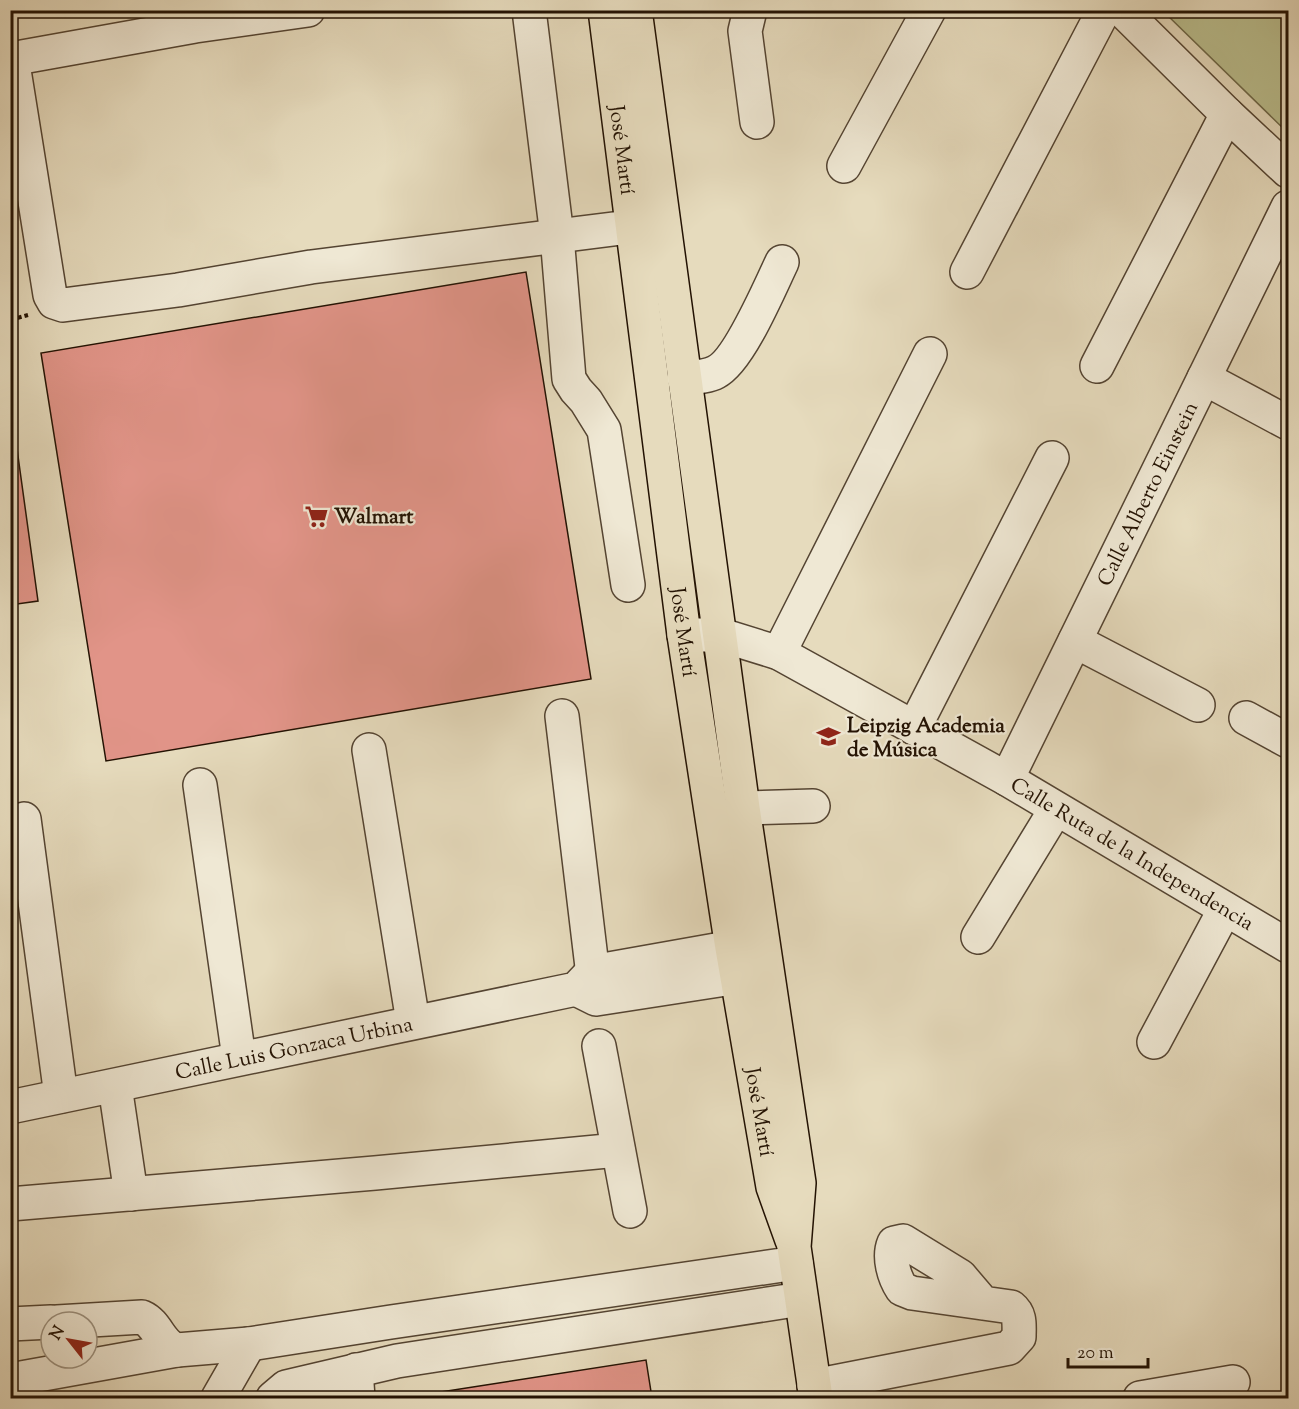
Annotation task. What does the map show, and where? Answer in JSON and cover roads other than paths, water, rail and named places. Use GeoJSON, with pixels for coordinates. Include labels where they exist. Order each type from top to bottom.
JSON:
{"type":"FeatureCollection","features":[{"type":"Feature","properties":{"kind":"main road","name":"José Martí"},"geometry":{"type":"LineString","coordinates":[[605,10],[648,225],[684,378],[743,808],[750,960],[773,1187],[795,1255],[815,1392]]}},
{"type":"Feature","properties":{"kind":"main road","name":"José Martí"},"geometry":{"type":"LineString","coordinates":[[640,17],[648,225],[684,635],[750,960]]}},
{"type":"Feature","properties":{"kind":"street"},"geometry":{"type":"LineString","coordinates":[[308,10],[195,26],[133,24],[22,57],[16,62],[14,70],[50,295],[54,302],[63,305],[74,304],[311,267],[648,225]]}},
{"type":"Feature","properties":{"kind":"street"},"geometry":{"type":"LineString","coordinates":[[529,10],[556,236],[569,379],[604,430],[628,585]]}},
{"type":"Feature","properties":{"kind":"street"},"geometry":{"type":"LineString","coordinates":[[750,10],[746,31],[757,122]]}},
{"type":"Feature","properties":{"kind":"street"},"geometry":{"type":"LineString","coordinates":[[844,166],[929,10]]}},
{"type":"Feature","properties":{"kind":"street"},"geometry":{"type":"LineString","coordinates":[[967,272],[1104,10]]}},
{"type":"Feature","properties":{"kind":"street"},"geometry":{"type":"LineString","coordinates":[[1122,10],[1288,171]]}},
{"type":"Feature","properties":{"kind":"street"},"geometry":{"type":"LineString","coordinates":[[1096,366],[1227,114]]}},
{"type":"Feature","properties":{"kind":"street","name":"Calle Alberto Einstein"},"geometry":{"type":"LineString","coordinates":[[1007,779],[1288,207]]}},
{"type":"Feature","properties":{"kind":"street"},"geometry":{"type":"LineString","coordinates":[[684,378],[712,374],[728,363],[738,349],[782,262]]}},
{"type":"Feature","properties":{"kind":"street"},"geometry":{"type":"LineString","coordinates":[[779,653],[930,354]]}},
{"type":"Feature","properties":{"kind":"street"},"geometry":{"type":"LineString","coordinates":[[1204,378],[1288,423]]}},
{"type":"Feature","properties":{"kind":"street"},"geometry":{"type":"LineString","coordinates":[[914,728],[1052,458]]}},
{"type":"Feature","properties":{"kind":"street","name":"Calle Ruta de la Independencia"},"geometry":{"type":"LineString","coordinates":[[684,635],[721,635],[779,653],[1007,779],[1288,946]]}},
{"type":"Feature","properties":{"kind":"street"},"geometry":{"type":"LineString","coordinates":[[1075,641],[1198,705]]}},
{"type":"Feature","properties":{"kind":"street"},"geometry":{"type":"LineString","coordinates":[[562,716],[588,987]]}},
{"type":"Feature","properties":{"kind":"street"},"geometry":{"type":"LineString","coordinates":[[1246,718],[1288,741]]}},
{"type":"Feature","properties":{"kind":"street"},"geometry":{"type":"LineString","coordinates":[[369,750],[413,1022]]}},
{"type":"Feature","properties":{"kind":"street"},"geometry":{"type":"LineString","coordinates":[[200,785],[238,1058]]}},
{"type":"Feature","properties":{"kind":"street"},"geometry":{"type":"LineString","coordinates":[[743,808],[813,806]]}},
{"type":"Feature","properties":{"kind":"street"},"geometry":{"type":"LineString","coordinates":[[978,937],[1056,809]]}},
{"type":"Feature","properties":{"kind":"street"},"geometry":{"type":"LineString","coordinates":[[24,819],[61,1096]]}},
{"type":"Feature","properties":{"kind":"street"},"geometry":{"type":"LineString","coordinates":[[1154,1042],[1225,909]]}},
{"type":"Feature","properties":{"kind":"street","name":"Calle Luis Gonzaca Urbina"},"geometry":{"type":"LineString","coordinates":[[10,1107],[588,987],[750,960]]}},
{"type":"Feature","properties":{"kind":"street"},"geometry":{"type":"LineString","coordinates":[[599,1046],[630,1211]]}},
{"type":"Feature","properties":{"kind":"street"},"geometry":{"type":"LineString","coordinates":[[115,1086],[131,1194]]}},
{"type":"Feature","properties":{"kind":"street"},"geometry":{"type":"LineString","coordinates":[[10,1204],[618,1150]]}},
{"type":"Feature","properties":{"kind":"street"},"geometry":{"type":"LineString","coordinates":[[10,1380],[177,1350],[249,1344],[420,1318],[795,1255]]}},
{"type":"Feature","properties":{"kind":"street"},"geometry":{"type":"LineString","coordinates":[[273,1398],[286,1387],[357,1384],[426,1356],[801,1299]]}},
{"type":"Feature","properties":{"kind":"street"},"geometry":{"type":"LineString","coordinates":[[815,1392],[1010,1348],[1019,1337],[1017,1312],[1011,1307],[984,1303]]}},
{"type":"Feature","properties":{"kind":"street"},"geometry":{"type":"LineString","coordinates":[[99,1320],[142,1317],[149,1320],[165,1343],[177,1350]]}},
{"type":"Feature","properties":{"kind":"street"},"geometry":{"type":"LineString","coordinates":[[420,1318],[426,1356]]}},
{"type":"Feature","properties":{"kind":"street"},"geometry":{"type":"LineString","coordinates":[[10,1324],[39,1323]]}},
{"type":"Feature","properties":{"kind":"street"},"geometry":{"type":"LineString","coordinates":[[218,1398],[249,1344]]}},
{"type":"Feature","properties":{"kind":"street"},"geometry":{"type":"LineString","coordinates":[[1140,1398],[1233,1382]]}},
{"type":"Feature","properties":{"kind":"place","name":"Walmart"},"geometry":{"type":"Point","coordinates":[316,516]}},
{"type":"Feature","properties":{"kind":"place","name":"Leipzig Academia de Música"},"geometry":{"type":"Point","coordinates":[829,737]}}]}
